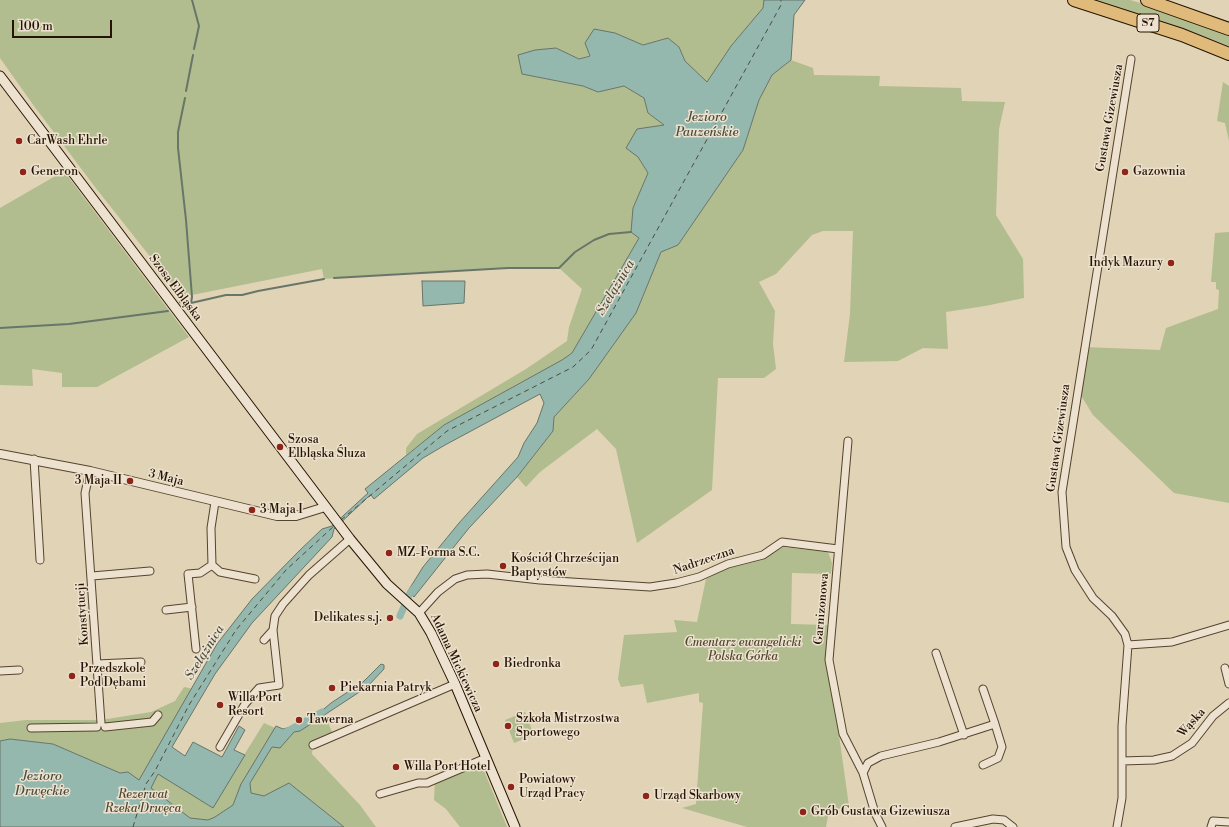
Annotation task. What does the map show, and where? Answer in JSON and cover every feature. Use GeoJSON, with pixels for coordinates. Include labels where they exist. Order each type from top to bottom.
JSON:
{"type":"FeatureCollection","features":[{"type":"Feature","properties":{"kind":"highway","name":"S7"},"geometry":{"type":"LineString","coordinates":[[1074,0],[1168,30],[1229,54]]}},
{"type":"Feature","properties":{"kind":"highway","name":"S7"},"geometry":{"type":"LineString","coordinates":[[1147,0],[1229,29]]}},
{"type":"Feature","properties":{"kind":"main road","name":"Szosa Elbląska"},"geometry":{"type":"LineString","coordinates":[[0,76],[328,510]]}},
{"type":"Feature","properties":{"kind":"main road","name":"Adama Mickiewicza"},"geometry":{"type":"LineString","coordinates":[[328,510],[387,584],[419,613],[434,637],[516,826]]}},
{"type":"Feature","properties":{"kind":"street","name":"Gustawa Gizewiusza"},"geometry":{"type":"LineString","coordinates":[[1117,827],[1122,798],[1122,726],[1128,645],[1120,628],[1112,616],[1093,598],[1075,570],[1066,547],[1062,492],[1131,59]]}},
{"type":"Feature","properties":{"kind":"street","name":"Garnizonowa"},"geometry":{"type":"LineString","coordinates":[[848,441],[829,660],[843,734],[863,773],[873,808],[882,827]]}},
{"type":"Feature","properties":{"kind":"street","name":"3 Maja"},"geometry":{"type":"LineString","coordinates":[[0,454],[90,471],[215,502],[284,517],[328,510]]}},
{"type":"Feature","properties":{"kind":"street"},"geometry":{"type":"LineString","coordinates":[[34,460],[40,560]]}},
{"type":"Feature","properties":{"kind":"street","name":"Konstytucji"},"geometry":{"type":"LineString","coordinates":[[90,471],[85,493],[92,576],[101,726]]}},
{"type":"Feature","properties":{"kind":"street"},"geometry":{"type":"LineString","coordinates":[[215,502],[211,528],[212,565],[220,572],[255,579]]}},
{"type":"Feature","properties":{"kind":"street"},"geometry":{"type":"LineString","coordinates":[[220,747],[245,704],[259,688],[279,685],[273,630],[275,616],[283,604],[309,575],[348,537]]}},
{"type":"Feature","properties":{"kind":"street","name":"Nadrzeczna"},"geometry":{"type":"LineString","coordinates":[[419,613],[438,592],[455,579],[467,575],[487,574],[540,580],[650,587],[676,583],[699,577],[728,564],[763,555],[782,542],[838,549]]}},
{"type":"Feature","properties":{"kind":"street"},"geometry":{"type":"LineString","coordinates":[[196,649],[188,574],[200,572],[212,565]]}},
{"type":"Feature","properties":{"kind":"street","name":"Konstytucji"},"geometry":{"type":"LineString","coordinates":[[92,576],[150,571]]}},
{"type":"Feature","properties":{"kind":"street"},"geometry":{"type":"LineString","coordinates":[[166,610],[192,607]]}},
{"type":"Feature","properties":{"kind":"street"},"geometry":{"type":"LineString","coordinates":[[1128,645],[1172,642],[1229,625]]}},
{"type":"Feature","properties":{"kind":"street"},"geometry":{"type":"LineString","coordinates":[[264,640],[273,630]]}},
{"type":"Feature","properties":{"kind":"street"},"geometry":{"type":"LineString","coordinates":[[936,653],[964,735]]}},
{"type":"Feature","properties":{"kind":"street"},"geometry":{"type":"LineString","coordinates":[[97,664],[141,662]]}},
{"type":"Feature","properties":{"kind":"street"},"geometry":{"type":"LineString","coordinates":[[1225,668],[1229,684]]}},
{"type":"Feature","properties":{"kind":"street"},"geometry":{"type":"LineString","coordinates":[[0,671],[19,670]]}},
{"type":"Feature","properties":{"kind":"street"},"geometry":{"type":"LineString","coordinates":[[313,745],[454,684]]}},
{"type":"Feature","properties":{"kind":"street"},"geometry":{"type":"LineString","coordinates":[[983,689],[1002,747],[998,758],[983,764]]}},
{"type":"Feature","properties":{"kind":"street","name":"Wąska"},"geometry":{"type":"LineString","coordinates":[[1122,761],[1154,760],[1172,756],[1192,743],[1213,716],[1229,702]]}},
{"type":"Feature","properties":{"kind":"street"},"geometry":{"type":"LineString","coordinates":[[31,728],[101,726],[152,722],[158,715]]}},
{"type":"Feature","properties":{"kind":"street"},"geometry":{"type":"LineString","coordinates":[[863,773],[868,763],[881,756],[964,735],[995,724]]}},
{"type":"Feature","properties":{"kind":"street"},"geometry":{"type":"LineString","coordinates":[[380,794],[418,783],[427,783],[486,758]]}},
{"type":"Feature","properties":{"kind":"street"},"geometry":{"type":"LineString","coordinates":[[955,827],[993,819],[1004,820],[1013,827]]}},
{"type":"Feature","properties":{"kind":"street"},"geometry":{"type":"LineString","coordinates":[[1211,827],[1213,821],[1229,822]]}},
{"type":"Feature","properties":{"kind":"green space"},"geometry":{"type":"Polygon","coordinates":[[[0,0],[764,0],[763,8],[731,46],[707,83],[685,61],[679,47],[668,38],[643,45],[615,33],[590,55],[579,59],[556,48],[522,74],[583,86],[598,92],[624,86],[644,98],[648,113],[664,125],[638,157],[648,173],[633,208],[639,238],[572,353],[444,425],[406,455],[406,448],[417,434],[526,369],[567,341],[569,327],[582,289],[559,268],[508,268],[324,279],[322,269],[182,297],[95,187],[0,58],[0,0]]]}},
{"type":"Feature","properties":{"kind":"green space"},"geometry":{"type":"Polygon","coordinates":[[[1088,0],[1130,0],[1164,10],[1229,34],[1229,50],[1088,0]]]}},
{"type":"Feature","properties":{"kind":"green space"},"geometry":{"type":"Polygon","coordinates":[[[791,60],[813,68],[814,75],[880,76],[879,86],[961,88],[962,101],[1005,102],[999,129],[996,215],[1023,259],[1024,298],[946,312],[948,349],[923,348],[898,361],[844,362],[850,314],[853,231],[823,231],[812,235],[776,274],[759,282],[775,311],[773,344],[776,369],[764,378],[718,378],[712,490],[637,543],[616,449],[597,429],[540,472],[526,487],[517,477],[553,431],[554,417],[589,379],[636,313],[661,252],[678,245],[743,150],[759,100],[772,75],[791,60]]]}},
{"type":"Feature","properties":{"kind":"green space"},"geometry":{"type":"Polygon","coordinates":[[[1223,82],[1229,86],[1229,141],[1225,123],[1217,121],[1223,82]]]}},
{"type":"Feature","properties":{"kind":"green space"},"geometry":{"type":"Polygon","coordinates":[[[64,171],[189,337],[97,387],[62,387],[62,373],[32,369],[33,386],[0,385],[0,208],[64,171]]]}},
{"type":"Feature","properties":{"kind":"green space"},"geometry":{"type":"Polygon","coordinates":[[[1229,232],[1229,503],[1174,493],[1093,415],[1077,389],[1084,347],[1160,350],[1166,328],[1218,309],[1219,290],[1216,289],[1216,282],[1211,282],[1215,233],[1229,232]]]}},
{"type":"Feature","properties":{"kind":"green space","name":"Cmentarz ewangelicki Polska Górka"},"geometry":{"type":"Polygon","coordinates":[[[783,547],[828,552],[832,563],[831,574],[792,573],[791,624],[828,625],[825,660],[839,735],[849,806],[829,811],[826,827],[747,827],[682,808],[696,804],[703,703],[699,702],[699,693],[647,703],[643,684],[621,687],[618,679],[624,635],[677,632],[674,620],[697,622],[706,579],[729,567],[765,558],[783,547]]]}},
{"type":"Feature","properties":{"kind":"green space","name":"Rezerwat Rzeka Drwęca"},"geometry":{"type":"Polygon","coordinates":[[[184,687],[198,690],[155,771],[219,795],[264,723],[284,732],[323,712],[334,736],[313,745],[312,754],[360,805],[376,827],[344,827],[324,812],[291,827],[0,827],[128,772],[120,773],[53,744],[10,739],[0,741],[0,723],[26,720],[101,720],[151,712],[175,701],[184,687]]]}},
{"type":"Feature","properties":{"kind":"green space"},"geometry":{"type":"Polygon","coordinates":[[[525,712],[534,735],[514,743],[505,720],[525,712]]]}},
{"type":"Feature","properties":{"kind":"green space"},"geometry":{"type":"Polygon","coordinates":[[[480,761],[507,827],[460,827],[446,809],[434,800],[435,780],[480,761]]]}},
{"type":"Feature","properties":{"kind":"water"},"geometry":{"type":"Polygon","coordinates":[[[764,0],[805,0],[794,15],[791,60],[772,75],[759,100],[743,150],[678,245],[661,252],[636,313],[589,379],[554,417],[553,431],[517,477],[469,528],[414,597],[408,591],[423,567],[459,523],[518,457],[524,443],[537,423],[544,403],[540,394],[423,458],[374,499],[371,495],[368,497],[334,529],[332,537],[252,623],[215,674],[172,747],[185,756],[193,742],[222,757],[239,726],[245,730],[234,750],[245,755],[213,808],[158,774],[151,788],[190,818],[208,820],[215,817],[233,805],[241,784],[276,726],[283,729],[291,727],[293,730],[312,719],[331,703],[363,682],[381,664],[384,665],[384,669],[367,687],[300,731],[294,732],[280,748],[272,747],[250,783],[251,793],[264,796],[289,783],[344,827],[0,827],[0,741],[10,739],[53,744],[120,773],[128,772],[139,780],[217,644],[252,599],[298,552],[322,529],[332,526],[368,493],[365,489],[444,425],[572,353],[639,238],[631,232],[633,208],[648,173],[638,157],[626,148],[637,129],[664,125],[648,113],[644,98],[624,86],[598,92],[583,86],[522,74],[518,55],[535,50],[556,48],[579,59],[590,56],[585,43],[594,29],[615,33],[643,45],[668,38],[679,47],[685,61],[707,82],[731,46],[763,8],[764,0]]]}},
{"type":"Feature","properties":{"kind":"water"},"geometry":{"type":"Polygon","coordinates":[[[422,281],[465,281],[464,303],[423,306],[422,281]]]}},
{"type":"Feature","properties":{"kind":"waterway"},"geometry":{"type":"LineString","coordinates":[[192,0],[199,26],[194,49]]}},
{"type":"Feature","properties":{"kind":"waterway"},"geometry":{"type":"LineString","coordinates":[[186,91],[193,55]]}},
{"type":"Feature","properties":{"kind":"waterway"},"geometry":{"type":"LineString","coordinates":[[185,98],[178,132],[178,148],[186,220],[192,297],[191,303]]}},
{"type":"Feature","properties":{"kind":"waterway"},"geometry":{"type":"LineString","coordinates":[[334,278],[508,268],[559,268],[575,252],[594,240],[609,234],[631,232]]}},
{"type":"Feature","properties":{"kind":"waterway"},"geometry":{"type":"LineString","coordinates":[[180,302],[191,303],[226,295],[242,295],[324,279]]}},
{"type":"Feature","properties":{"kind":"waterway"},"geometry":{"type":"LineString","coordinates":[[0,328],[69,324],[168,311]]}},
{"type":"Feature","properties":{"kind":"waterway"},"geometry":{"type":"LineString","coordinates":[[400,616],[410,593],[416,586]]}},
{"type":"Feature","properties":{"kind":"waterway"},"geometry":{"type":"LineString","coordinates":[[284,733],[322,712]]}},
{"type":"Feature","properties":{"kind":"ferry route"},"geometry":{"type":"LineString","coordinates":[[341,520],[447,431],[573,367],[591,350],[781,5],[781,0]]}},
{"type":"Feature","properties":{"kind":"ferry route"},"geometry":{"type":"LineString","coordinates":[[133,827],[146,784],[155,771],[189,705],[236,630],[286,570],[334,526]]}},
{"type":"Feature","properties":{"kind":"place","name":"CarWash Ehrle"},"geometry":{"type":"Point","coordinates":[19,141]}},
{"type":"Feature","properties":{"kind":"place","name":"Generon"},"geometry":{"type":"Point","coordinates":[23,172]}},
{"type":"Feature","properties":{"kind":"place","name":"Gazownia"},"geometry":{"type":"Point","coordinates":[1125,172]}},
{"type":"Feature","properties":{"kind":"place","name":"Indyk Mazury"},"geometry":{"type":"Point","coordinates":[1171,263]}},
{"type":"Feature","properties":{"kind":"place","name":"Szosa Elbląska Śluza"},"geometry":{"type":"Point","coordinates":[280,447]}},
{"type":"Feature","properties":{"kind":"place","name":"3 Maja II"},"geometry":{"type":"Point","coordinates":[130,481]}},
{"type":"Feature","properties":{"kind":"place","name":"3 Maja I"},"geometry":{"type":"Point","coordinates":[252,510]}},
{"type":"Feature","properties":{"kind":"place","name":"MZ-Forma S.C."},"geometry":{"type":"Point","coordinates":[389,553]}},
{"type":"Feature","properties":{"kind":"place","name":"Kościół Chrześcijan Baptystów"},"geometry":{"type":"Point","coordinates":[503,566]}},
{"type":"Feature","properties":{"kind":"place","name":"Delikates s.j."},"geometry":{"type":"Point","coordinates":[390,618]}},
{"type":"Feature","properties":{"kind":"place","name":"Biedronka"},"geometry":{"type":"Point","coordinates":[496,664]}},
{"type":"Feature","properties":{"kind":"place","name":"Przedszkole Pod Dębami"},"geometry":{"type":"Point","coordinates":[72,676]}},
{"type":"Feature","properties":{"kind":"place","name":"Piekarnia Patryk"},"geometry":{"type":"Point","coordinates":[332,688]}},
{"type":"Feature","properties":{"kind":"place","name":"Willa Port Resort"},"geometry":{"type":"Point","coordinates":[220,705]}},
{"type":"Feature","properties":{"kind":"place","name":"Tawerna"},"geometry":{"type":"Point","coordinates":[299,720]}},
{"type":"Feature","properties":{"kind":"place","name":"Szkoła Mistrzostwa Sportowego"},"geometry":{"type":"Point","coordinates":[508,726]}},
{"type":"Feature","properties":{"kind":"place","name":"Willa Port Hotel"},"geometry":{"type":"Point","coordinates":[396,767]}},
{"type":"Feature","properties":{"kind":"place","name":"Powiatowy Urząd Pracy"},"geometry":{"type":"Point","coordinates":[511,787]}},
{"type":"Feature","properties":{"kind":"place","name":"Urząd Skarbowy"},"geometry":{"type":"Point","coordinates":[646,796]}},
{"type":"Feature","properties":{"kind":"place","name":"Grób Gustawa Gizewiusza"},"geometry":{"type":"Point","coordinates":[803,812]}},
{"type":"Feature","properties":{"kind":"water label","name":"Jezioro Pauzeńskie"},"geometry":{"type":"Point","coordinates":[707,126]}},
{"type":"Feature","properties":{"kind":"water label","name":"Szelążnica"},"geometry":{"type":"Point","coordinates":[616,288]}},
{"type":"Feature","properties":{"kind":"water label","name":"Szelążnica"},"geometry":{"type":"Point","coordinates":[205,653]}},
{"type":"Feature","properties":{"kind":"water label","name":"Jezioro Drwęckie"},"geometry":{"type":"Point","coordinates":[42,784]}}]}
